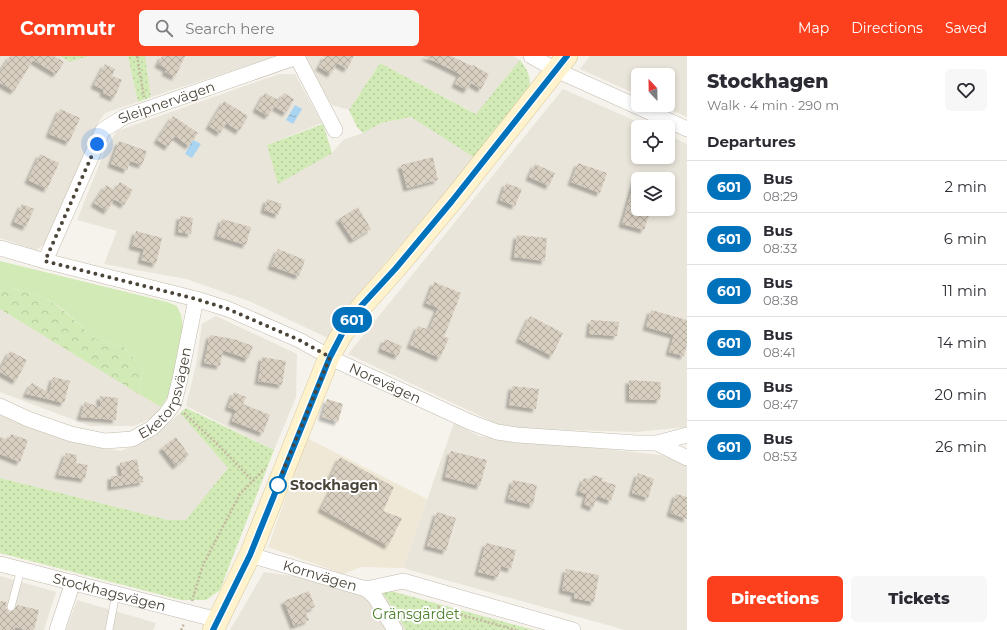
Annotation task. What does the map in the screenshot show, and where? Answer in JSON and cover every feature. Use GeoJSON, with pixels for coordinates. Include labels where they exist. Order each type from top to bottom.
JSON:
{"type":"FeatureCollection","features":[{"type":"Feature","properties":{"kind":"street"},"geometry":{"type":"LineString","coordinates":[[531,56],[561,63],[687,130]]}},
{"type":"Feature","properties":{"kind":"street","name":"Sleipnervägen"},"geometry":{"type":"LineString","coordinates":[[45,261],[103,130],[124,117],[298,57]]}},
{"type":"Feature","properties":{"kind":"street"},"geometry":{"type":"LineString","coordinates":[[298,57],[335,130]]}},
{"type":"Feature","properties":{"kind":"street"},"geometry":{"type":"LineString","coordinates":[[216,625],[250,555],[330,357],[342,334],[362,305],[396,268],[452,201],[561,63]]}},
{"type":"Feature","properties":{"kind":"street","name":"Norevägen"},"geometry":{"type":"LineString","coordinates":[[0,248],[45,261],[196,299],[228,309],[299,340],[337,361],[470,422],[497,432],[517,436],[637,443],[657,442],[687,435]]}},
{"type":"Feature","properties":{"kind":"street","name":"Eketorpsvägen"},"geometry":{"type":"LineString","coordinates":[[0,406],[28,419],[71,434],[105,441],[132,439],[152,428],[166,414],[174,403],[196,299]]}},
{"type":"Feature","properties":{"kind":"street"},"geometry":{"type":"LineString","coordinates":[[657,442],[687,458]]}},
{"type":"Feature","properties":{"kind":"street","name":"Kornvägen"},"geometry":{"type":"LineString","coordinates":[[250,555],[366,589],[375,596],[395,630]]}},
{"type":"Feature","properties":{"kind":"street","name":"Stockhagsvägen"},"geometry":{"type":"LineString","coordinates":[[0,564],[189,613],[216,625]]}},
{"type":"Feature","properties":{"kind":"street"},"geometry":{"type":"LineString","coordinates":[[366,589],[402,581],[573,630]]}},
{"type":"Feature","properties":{"kind":"street"},"geometry":{"type":"LineString","coordinates":[[57,630],[73,582]]}},
{"type":"Feature","properties":{"kind":"lane"},"geometry":{"type":"LineString","coordinates":[[11,607],[21,569]]}},
{"type":"Feature","properties":{"kind":"lane"},"geometry":{"type":"LineString","coordinates":[[108,630],[116,593]]}},
{"type":"Feature","properties":{"kind":"path"},"geometry":{"type":"LineString","coordinates":[[137,56],[146,109]]}},
{"type":"Feature","properties":{"kind":"path"},"geometry":{"type":"LineString","coordinates":[[174,403],[253,481]]}},
{"type":"Feature","properties":{"kind":"path"},"geometry":{"type":"LineString","coordinates":[[189,613],[203,565],[240,494],[268,466]]}},
{"type":"Feature","properties":{"kind":"shaded area"},"geometry":{"type":"Polygon","coordinates":[[[0,56],[60,56],[70,62],[88,56],[128,56],[138,102],[105,113],[98,123],[45,244],[36,250],[0,238],[0,56]]]}},
{"type":"Feature","properties":{"kind":"shaded area"},"geometry":{"type":"Polygon","coordinates":[[[145,56],[278,56],[151,97],[145,56]]]}},
{"type":"Feature","properties":{"kind":"shaded area"},"geometry":{"type":"Polygon","coordinates":[[[305,56],[513,56],[520,60],[477,114],[380,63],[349,110],[332,105],[303,59],[305,56]]]}},
{"type":"Feature","properties":{"kind":"shaded area"},"geometry":{"type":"Polygon","coordinates":[[[590,56],[687,56],[687,117],[675,112],[675,68],[631,68],[631,92],[580,69],[590,56]]]}},
{"type":"Feature","properties":{"kind":"shaded area"},"geometry":{"type":"Polygon","coordinates":[[[279,74],[295,74],[322,123],[267,145],[332,153],[343,140],[363,133],[381,123],[411,117],[475,158],[356,297],[328,338],[249,301],[186,279],[104,264],[117,231],[77,220],[105,150],[117,131],[279,74]]]}},
{"type":"Feature","properties":{"kind":"shaded area"},"geometry":{"type":"Polygon","coordinates":[[[563,89],[633,120],[631,120],[631,164],[675,164],[675,138],[687,144],[687,427],[636,432],[506,428],[348,354],[563,89]]]}},
{"type":"Feature","properties":{"kind":"shaded area"},"geometry":{"type":"Polygon","coordinates":[[[0,309],[161,407],[154,417],[134,426],[90,426],[0,392],[0,309]]]}},
{"type":"Feature","properties":{"kind":"shaded area"},"geometry":{"type":"Polygon","coordinates":[[[216,316],[297,354],[296,397],[274,450],[186,406],[196,365],[202,324],[216,316]]]}},
{"type":"Feature","properties":{"kind":"shaded area"},"geometry":{"type":"Polygon","coordinates":[[[0,413],[29,428],[107,449],[121,451],[155,436],[180,413],[228,468],[186,521],[168,520],[0,478],[0,413]]]}},
{"type":"Feature","properties":{"kind":"shaded area"},"geometry":{"type":"Polygon","coordinates":[[[454,423],[479,436],[661,455],[687,465],[687,630],[625,630],[403,568],[454,423]]]}},
{"type":"Feature","properties":{"kind":"shaded area"},"geometry":{"type":"Polygon","coordinates":[[[307,438],[427,499],[403,568],[361,567],[343,574],[268,547],[307,438]]]}},
{"type":"Feature","properties":{"kind":"shaded area"},"geometry":{"type":"Polygon","coordinates":[[[264,572],[380,588],[406,630],[230,630],[264,572]]]}},
{"type":"Feature","properties":{"kind":"shaded area"},"geometry":{"type":"Polygon","coordinates":[[[0,576],[56,592],[44,630],[0,630],[0,576]]]}},
{"type":"Feature","properties":{"kind":"shaded area"},"geometry":{"type":"Polygon","coordinates":[[[77,600],[156,623],[153,630],[66,630],[77,600]]]}},
{"type":"Feature","properties":{"kind":"green space"},"geometry":{"type":"Polygon","coordinates":[[[60,56],[88,56],[70,62],[60,56]]]}},
{"type":"Feature","properties":{"kind":"green space"},"geometry":{"type":"Polygon","coordinates":[[[128,56],[145,56],[151,97],[138,102],[128,56]]]}},
{"type":"Feature","properties":{"kind":"green space"},"geometry":{"type":"Polygon","coordinates":[[[520,60],[529,75],[529,93],[475,158],[411,117],[381,123],[363,133],[357,127],[349,110],[380,63],[476,114],[520,60]]]}},
{"type":"Feature","properties":{"kind":"green space"},"geometry":{"type":"Polygon","coordinates":[[[323,124],[332,153],[278,184],[267,145],[323,124]]]}},
{"type":"Feature","properties":{"kind":"green space"},"geometry":{"type":"Polygon","coordinates":[[[0,261],[167,302],[177,306],[181,315],[183,328],[170,393],[161,407],[139,394],[143,369],[124,347],[96,339],[59,306],[44,298],[0,284],[0,261]]]}},
{"type":"Feature","properties":{"kind":"green space"},"geometry":{"type":"Polygon","coordinates":[[[0,284],[44,298],[58,306],[96,339],[124,347],[143,369],[139,394],[0,309],[0,284]]]}},
{"type":"Feature","properties":{"kind":"green space","name":"Stockhagen"},"geometry":{"type":"Polygon","coordinates":[[[186,408],[274,450],[220,590],[206,600],[181,600],[0,553],[0,478],[168,520],[186,520],[228,468],[180,413],[186,408]]]}},
{"type":"Feature","properties":{"kind":"green space","name":"Gränsgärdet"},"geometry":{"type":"Polygon","coordinates":[[[380,588],[534,630],[406,630],[380,588]]]}},
{"type":"Feature","properties":{"kind":"water"},"geometry":{"type":"Polygon","coordinates":[[[295,105],[302,109],[293,124],[286,120],[295,105]]]}},
{"type":"Feature","properties":{"kind":"water"},"geometry":{"type":"Polygon","coordinates":[[[193,140],[201,144],[192,158],[185,154],[193,140]]]}},
{"type":"Feature","properties":{"kind":"building"},"geometry":{"type":"Polygon","coordinates":[[[10,56],[54,56],[64,62],[56,74],[33,60],[14,91],[0,83],[0,72],[10,56]]]}},
{"type":"Feature","properties":{"kind":"building"},"geometry":{"type":"Polygon","coordinates":[[[162,56],[185,56],[175,77],[165,72],[167,69],[158,64],[162,56]]]}},
{"type":"Feature","properties":{"kind":"building"},"geometry":{"type":"Polygon","coordinates":[[[323,56],[354,56],[347,69],[337,63],[331,74],[319,67],[325,57],[323,56]]]}},
{"type":"Feature","properties":{"kind":"building"},"geometry":{"type":"Polygon","coordinates":[[[424,56],[451,56],[472,66],[473,65],[489,74],[481,89],[471,83],[467,90],[455,84],[460,74],[424,56]]]}},
{"type":"Feature","properties":{"kind":"building"},"geometry":{"type":"Polygon","coordinates":[[[105,64],[115,69],[112,76],[122,80],[114,98],[103,93],[104,90],[94,85],[105,64]]]}},
{"type":"Feature","properties":{"kind":"building"},"geometry":{"type":"Polygon","coordinates":[[[265,93],[278,100],[268,116],[256,109],[265,93]]]}},
{"type":"Feature","properties":{"kind":"building"},"geometry":{"type":"Polygon","coordinates":[[[284,93],[294,99],[286,113],[275,107],[284,93]]]}},
{"type":"Feature","properties":{"kind":"building"},"geometry":{"type":"Polygon","coordinates":[[[224,101],[248,116],[239,131],[226,123],[220,133],[209,126],[224,101]]]}},
{"type":"Feature","properties":{"kind":"building"},"geometry":{"type":"Polygon","coordinates":[[[60,109],[80,118],[69,142],[49,134],[60,109]]]}},
{"type":"Feature","properties":{"kind":"building"},"geometry":{"type":"Polygon","coordinates":[[[173,116],[198,133],[189,146],[175,136],[168,147],[157,140],[173,116]]]}},
{"type":"Feature","properties":{"kind":"building"},"geometry":{"type":"Polygon","coordinates":[[[119,141],[147,151],[142,165],[130,161],[127,170],[111,164],[119,141]]]}},
{"type":"Feature","properties":{"kind":"building"},"geometry":{"type":"Polygon","coordinates":[[[40,154],[59,163],[47,189],[28,180],[40,154]]]}},
{"type":"Feature","properties":{"kind":"building"},"geometry":{"type":"Polygon","coordinates":[[[433,157],[438,180],[407,188],[401,165],[433,157]]]}},
{"type":"Feature","properties":{"kind":"building"},"geometry":{"type":"Polygon","coordinates":[[[578,163],[607,173],[600,193],[571,182],[578,163]]]}},
{"type":"Feature","properties":{"kind":"building"},"geometry":{"type":"Polygon","coordinates":[[[535,164],[555,173],[549,186],[529,177],[535,164]]]}},
{"type":"Feature","properties":{"kind":"building"},"geometry":{"type":"Polygon","coordinates":[[[120,182],[133,190],[124,205],[114,199],[107,211],[94,203],[106,185],[115,190],[120,182]]]}},
{"type":"Feature","properties":{"kind":"building"},"geometry":{"type":"Polygon","coordinates":[[[506,183],[522,189],[515,206],[500,200],[506,183]]]}},
{"type":"Feature","properties":{"kind":"building"},"geometry":{"type":"Polygon","coordinates":[[[631,193],[631,216],[649,216],[644,230],[622,224],[631,193]]]}},
{"type":"Feature","properties":{"kind":"building"},"geometry":{"type":"Polygon","coordinates":[[[267,199],[282,204],[278,215],[264,210],[267,199]]]}},
{"type":"Feature","properties":{"kind":"building"},"geometry":{"type":"Polygon","coordinates":[[[22,204],[34,209],[26,227],[14,222],[22,204]]]}},
{"type":"Feature","properties":{"kind":"building"},"geometry":{"type":"Polygon","coordinates":[[[358,207],[371,229],[353,240],[339,219],[358,207]]]}},
{"type":"Feature","properties":{"kind":"building"},"geometry":{"type":"Polygon","coordinates":[[[180,216],[193,218],[191,234],[178,232],[180,216]]]}},
{"type":"Feature","properties":{"kind":"building"},"geometry":{"type":"Polygon","coordinates":[[[222,219],[251,227],[246,245],[217,236],[222,219]]]}},
{"type":"Feature","properties":{"kind":"building"},"geometry":{"type":"Polygon","coordinates":[[[136,231],[162,238],[156,264],[141,260],[144,249],[132,246],[136,231]]]}},
{"type":"Feature","properties":{"kind":"building"},"geometry":{"type":"Polygon","coordinates":[[[517,235],[547,238],[545,261],[514,257],[517,235]]]}},
{"type":"Feature","properties":{"kind":"building"},"geometry":{"type":"Polygon","coordinates":[[[278,249],[305,260],[299,276],[271,266],[278,249]]]}},
{"type":"Feature","properties":{"kind":"building"},"geometry":{"type":"Polygon","coordinates":[[[434,282],[461,293],[444,337],[449,338],[440,358],[410,345],[418,326],[429,330],[438,308],[426,303],[434,282]]]}},
{"type":"Feature","properties":{"kind":"building"},"geometry":{"type":"Polygon","coordinates":[[[651,310],[687,320],[687,344],[684,356],[669,352],[674,335],[646,327],[651,310]]]}},
{"type":"Feature","properties":{"kind":"building"},"geometry":{"type":"Polygon","coordinates":[[[530,316],[563,333],[552,356],[519,339],[530,316]]]}},
{"type":"Feature","properties":{"kind":"building"},"geometry":{"type":"Polygon","coordinates":[[[591,320],[619,322],[617,336],[589,334],[591,320]]]}},
{"type":"Feature","properties":{"kind":"building"},"geometry":{"type":"Polygon","coordinates":[[[210,335],[234,339],[253,346],[248,359],[223,350],[220,366],[204,363],[210,335]]]}},
{"type":"Feature","properties":{"kind":"building"},"geometry":{"type":"Polygon","coordinates":[[[385,339],[402,346],[398,356],[381,349],[385,339]]]}},
{"type":"Feature","properties":{"kind":"building"},"geometry":{"type":"Polygon","coordinates":[[[10,351],[27,360],[16,381],[0,372],[10,351]]]}},
{"type":"Feature","properties":{"kind":"building"},"geometry":{"type":"Polygon","coordinates":[[[262,357],[286,361],[282,385],[258,381],[262,357]]]}},
{"type":"Feature","properties":{"kind":"building"},"geometry":{"type":"Polygon","coordinates":[[[53,377],[70,381],[64,403],[26,394],[32,383],[49,393],[53,377]]]}},
{"type":"Feature","properties":{"kind":"building"},"geometry":{"type":"Polygon","coordinates":[[[629,380],[661,382],[660,400],[629,399],[629,380]]]}},
{"type":"Feature","properties":{"kind":"building"},"geometry":{"type":"Polygon","coordinates":[[[512,386],[539,389],[536,409],[509,405],[512,386]]]}},
{"type":"Feature","properties":{"kind":"building"},"geometry":{"type":"Polygon","coordinates":[[[234,392],[246,397],[243,404],[270,415],[263,433],[232,421],[236,410],[228,407],[234,392]]]}},
{"type":"Feature","properties":{"kind":"building"},"geometry":{"type":"Polygon","coordinates":[[[100,396],[118,398],[116,420],[80,417],[85,402],[100,407],[100,396]]]}},
{"type":"Feature","properties":{"kind":"building"},"geometry":{"type":"Polygon","coordinates":[[[327,399],[343,404],[338,422],[322,417],[327,399]]]}},
{"type":"Feature","properties":{"kind":"building"},"geometry":{"type":"Polygon","coordinates":[[[11,434],[28,440],[20,462],[0,454],[0,437],[9,440],[11,434]]]}},
{"type":"Feature","properties":{"kind":"building"},"geometry":{"type":"Polygon","coordinates":[[[176,437],[189,455],[176,466],[162,448],[176,437]]]}},
{"type":"Feature","properties":{"kind":"building"},"geometry":{"type":"Polygon","coordinates":[[[451,451],[487,460],[480,486],[445,477],[451,451]]]}},
{"type":"Feature","properties":{"kind":"building"},"geometry":{"type":"Polygon","coordinates":[[[66,453],[77,455],[76,463],[88,465],[85,479],[58,475],[66,453]]]}},
{"type":"Feature","properties":{"kind":"building"},"geometry":{"type":"Polygon","coordinates":[[[340,457],[394,487],[383,511],[402,518],[388,546],[321,509],[334,484],[328,482],[340,457]]]}},
{"type":"Feature","properties":{"kind":"building"},"geometry":{"type":"Polygon","coordinates":[[[137,459],[140,476],[143,476],[143,482],[111,487],[111,476],[122,476],[120,463],[137,459]]]}},
{"type":"Feature","properties":{"kind":"building"},"geometry":{"type":"Polygon","coordinates":[[[638,473],[654,479],[648,498],[632,493],[638,473]]]}},
{"type":"Feature","properties":{"kind":"building"},"geometry":{"type":"Polygon","coordinates":[[[593,475],[603,478],[602,481],[616,485],[611,501],[597,496],[593,508],[584,504],[587,494],[579,492],[584,478],[591,480],[593,475]]]}},
{"type":"Feature","properties":{"kind":"building"},"geometry":{"type":"Polygon","coordinates":[[[513,480],[537,485],[533,505],[508,499],[513,480]]]}},
{"type":"Feature","properties":{"kind":"building"},"geometry":{"type":"Polygon","coordinates":[[[676,494],[687,497],[687,519],[670,513],[676,494]]]}},
{"type":"Feature","properties":{"kind":"building"},"geometry":{"type":"Polygon","coordinates":[[[437,512],[456,518],[446,551],[427,546],[437,512]]]}},
{"type":"Feature","properties":{"kind":"building"},"geometry":{"type":"Polygon","coordinates":[[[486,543],[516,550],[511,569],[501,566],[498,577],[478,572],[486,543]]]}},
{"type":"Feature","properties":{"kind":"building"},"geometry":{"type":"Polygon","coordinates":[[[566,569],[599,575],[594,602],[574,598],[575,593],[562,590],[566,569]]]}},
{"type":"Feature","properties":{"kind":"building"},"geometry":{"type":"Polygon","coordinates":[[[309,591],[315,607],[305,611],[309,620],[294,626],[284,601],[309,591]]]}},
{"type":"Feature","properties":{"kind":"building"},"geometry":{"type":"Polygon","coordinates":[[[0,601],[7,602],[6,608],[9,612],[14,611],[17,605],[39,610],[34,630],[26,630],[15,627],[14,630],[0,630],[0,601]]]}},
{"type":"Feature","properties":{"kind":"bus line","name":"601"},"geometry":{"type":"LineString","coordinates":[[213,630],[250,555],[330,357],[342,334],[362,305],[396,268],[452,201],[567,56]]}},
{"type":"Feature","properties":{"kind":"place","name":"Stockhagen"},"geometry":{"type":"Point","coordinates":[278,485]}},
{"type":"Feature","properties":{"kind":"route"},"geometry":{"type":"LineString","coordinates":[[97,144],[45,261],[196,299],[228,309],[299,340],[330,357],[276,488],[278,485]]}}]}
